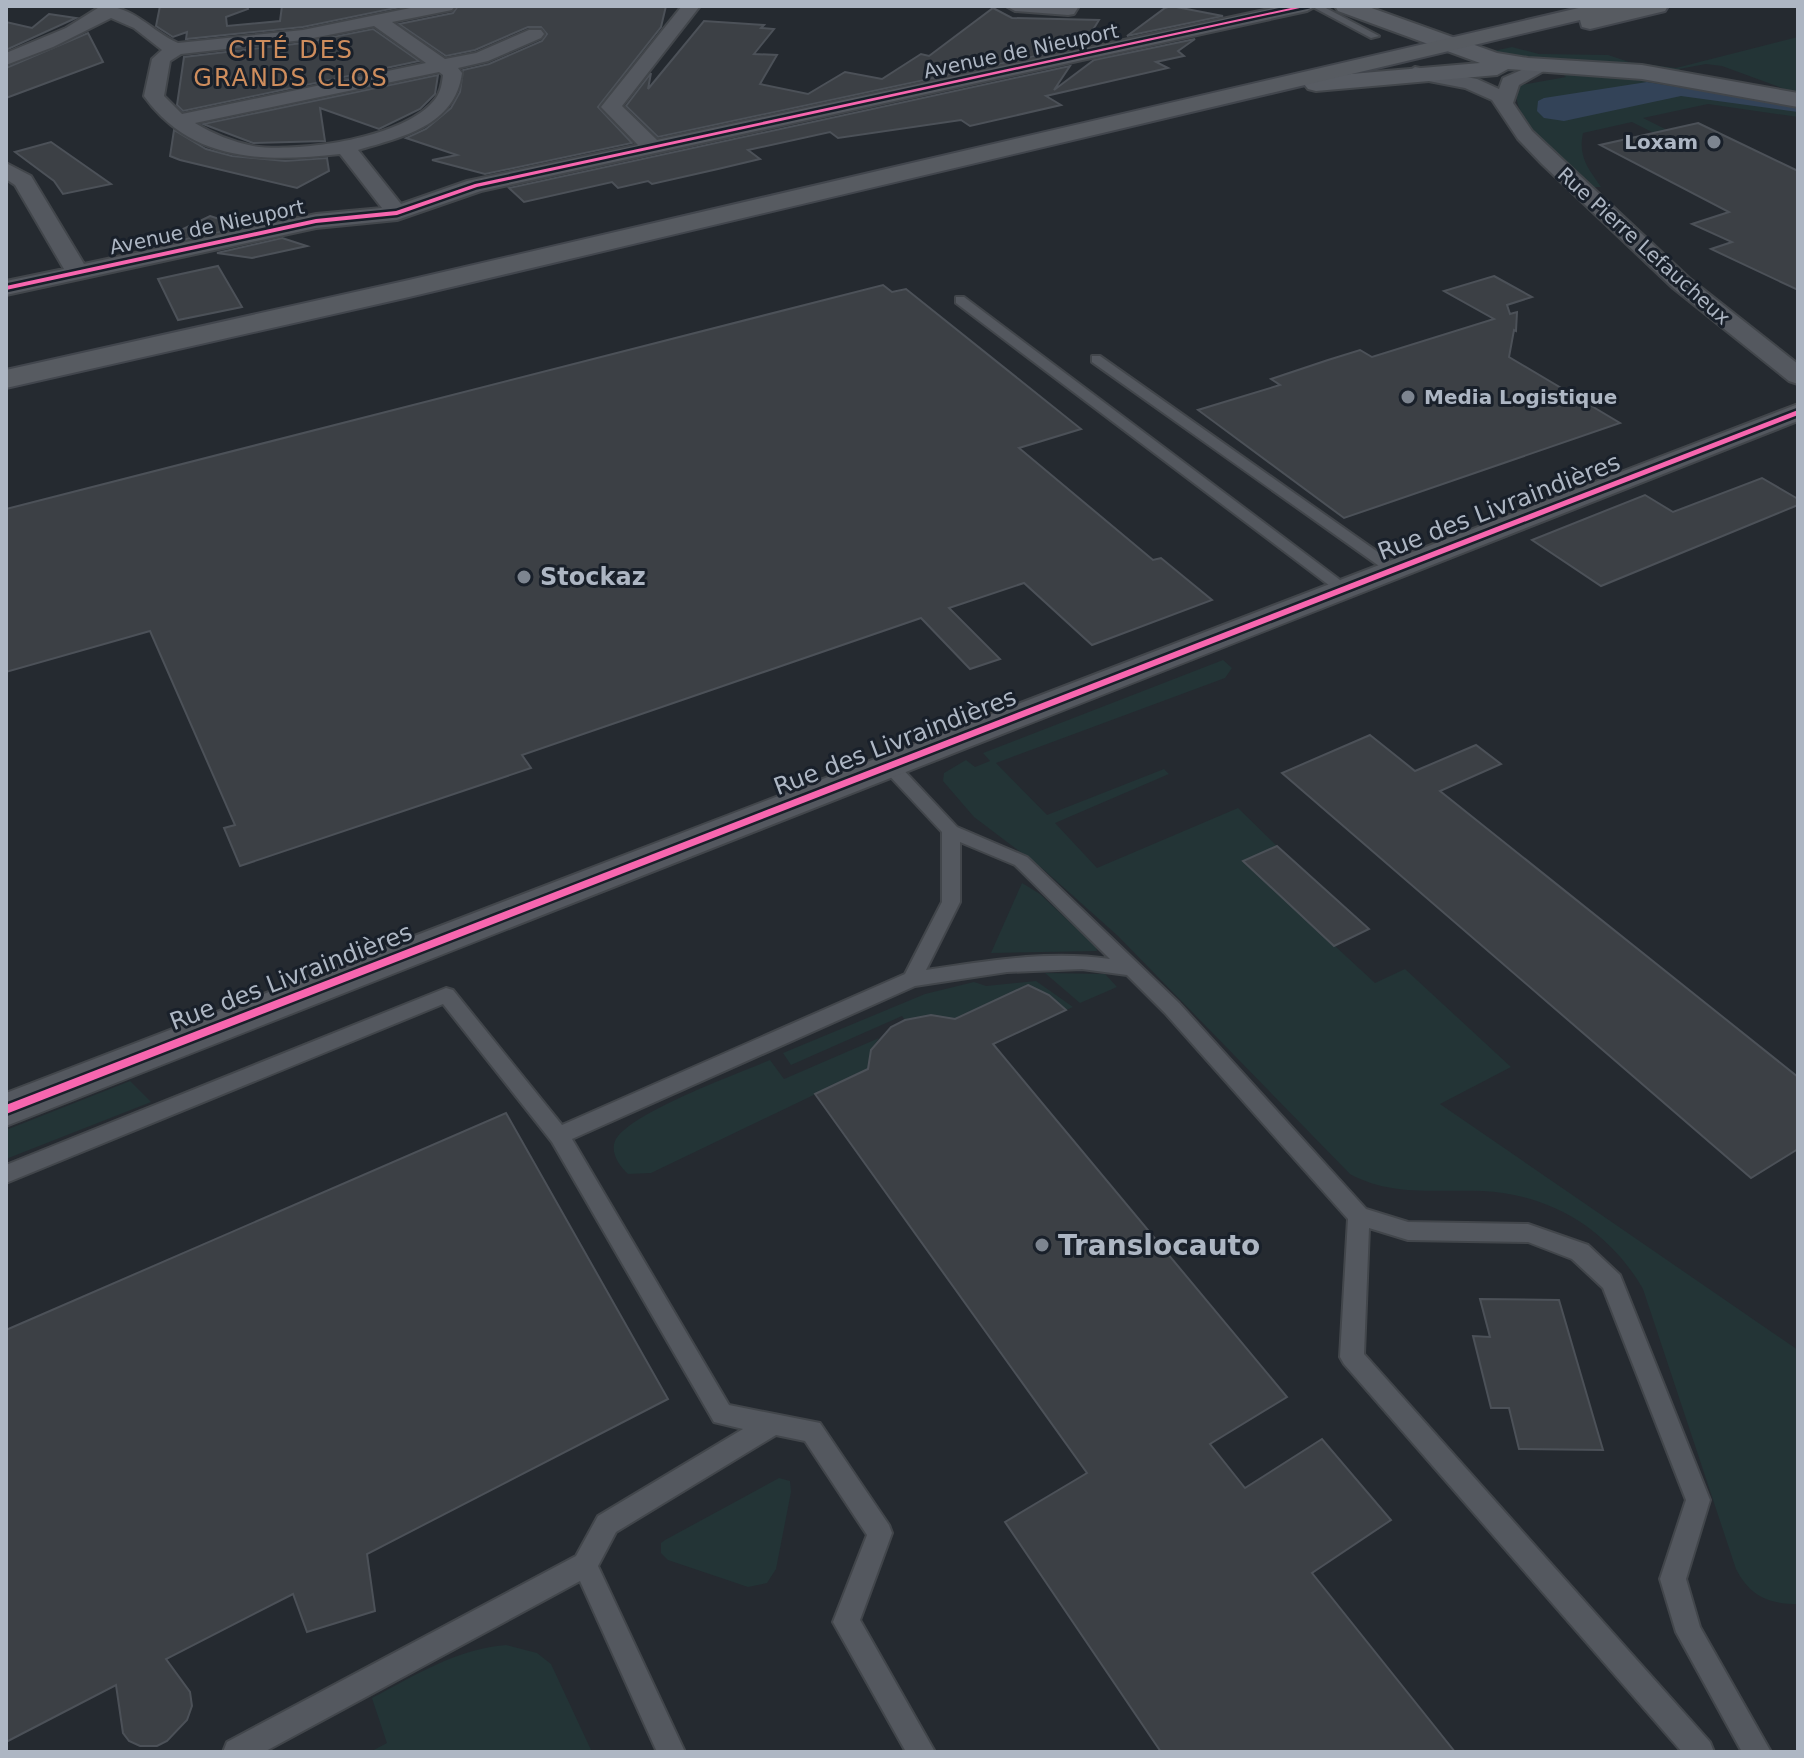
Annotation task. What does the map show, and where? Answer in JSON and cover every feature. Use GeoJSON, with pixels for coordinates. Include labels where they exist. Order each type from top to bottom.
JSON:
{"type":"FeatureCollection","features":[{"type":"Feature","properties":{"kind":"main road"},"geometry":{"type":"LineString","coordinates":[[1335,6],[1388,30],[1450,49],[1523,64],[1594,67],[1666,75],[1798,100]]}},
{"type":"Feature","properties":{"kind":"main road"},"geometry":{"type":"LineString","coordinates":[[6,379],[1052,137],[1252,89],[1389,53],[1406,45],[1404,39],[1346,6]]}},
{"type":"Feature","properties":{"kind":"main road"},"geometry":{"type":"LineString","coordinates":[[1388,30],[1463,34],[1615,6]]}},
{"type":"Feature","properties":{"kind":"main road"},"geometry":{"type":"LineString","coordinates":[[1052,137],[1316,84],[1615,6]]}},
{"type":"Feature","properties":{"kind":"main road"},"geometry":{"type":"LineString","coordinates":[[1252,89],[1657,6]]}},
{"type":"Feature","properties":{"kind":"main road"},"geometry":{"type":"LineString","coordinates":[[1450,49],[1471,61],[1529,68]]}},
{"type":"Feature","properties":{"kind":"main road"},"geometry":{"type":"LineString","coordinates":[[1316,84],[1415,73],[1594,67]]}},
{"type":"Feature","properties":{"kind":"street"},"geometry":{"type":"LineString","coordinates":[[377,20],[453,73],[453,88],[445,104],[419,122],[345,147],[291,152],[244,151],[166,115],[154,96],[161,59],[176,49],[303,35],[446,6]]}},
{"type":"Feature","properties":{"kind":"street"},"geometry":{"type":"LineString","coordinates":[[653,148],[611,107],[691,6]]}},
{"type":"Feature","properties":{"kind":"street"},"geometry":{"type":"LineString","coordinates":[[1015,6],[1069,30]]}},
{"type":"Feature","properties":{"kind":"street","name":"Avenue de Nieuport"},"geometry":{"type":"LineString","coordinates":[[6,288],[316,221],[397,213],[457,191],[743,128],[765,126],[1069,30],[1307,6]]}},
{"type":"Feature","properties":{"kind":"street"},"geometry":{"type":"LineString","coordinates":[[6,59],[48,44],[110,8],[176,49]]}},
{"type":"Feature","properties":{"kind":"street"},"geometry":{"type":"LineString","coordinates":[[178,121],[481,57],[535,34]]}},
{"type":"Feature","properties":{"kind":"street"},"geometry":{"type":"LineString","coordinates":[[1415,73],[1475,85],[1505,101],[1510,82],[1529,68]]}},
{"type":"Feature","properties":{"kind":"street","name":"Rue Pierre Lefaucheux"},"geometry":{"type":"LineString","coordinates":[[1505,101],[1517,125],[1549,160],[1681,283],[1798,376]]}},
{"type":"Feature","properties":{"kind":"street"},"geometry":{"type":"LineString","coordinates":[[345,147],[397,213]]}},
{"type":"Feature","properties":{"kind":"street"},"geometry":{"type":"LineString","coordinates":[[6,169],[23,181],[78,273]]}},
{"type":"Feature","properties":{"kind":"street","name":"Rue des Livraindières"},"geometry":{"type":"LineString","coordinates":[[6,1110],[1798,412]]}},
{"type":"Feature","properties":{"kind":"lane"},"geometry":{"type":"LineString","coordinates":[[1315,6],[1388,30]]}},
{"type":"Feature","properties":{"kind":"lane"},"geometry":{"type":"LineString","coordinates":[[960,300],[1343,589]]}},
{"type":"Feature","properties":{"kind":"lane"},"geometry":{"type":"LineString","coordinates":[[1096,359],[1394,570]]}},
{"type":"Feature","properties":{"kind":"lane"},"geometry":{"type":"LineString","coordinates":[[890,766],[951,831],[1021,861],[1172,1008],[1359,1216],[1408,1231],[1528,1233],[1580,1252],[1612,1282],[1698,1500],[1673,1579],[1689,1632],[1757,1752]]}},
{"type":"Feature","properties":{"kind":"lane"},"geometry":{"type":"LineString","coordinates":[[912,979],[951,902],[951,831]]}},
{"type":"Feature","properties":{"kind":"lane"},"geometry":{"type":"LineString","coordinates":[[559,1136],[912,979],[1007,965],[1082,962],[1132,969]]}},
{"type":"Feature","properties":{"kind":"lane"},"geometry":{"type":"LineString","coordinates":[[6,1174],[446,995],[559,1136],[722,1414],[812,1431],[880,1533],[846,1622],[921,1752]]}},
{"type":"Feature","properties":{"kind":"lane"},"geometry":{"type":"LineString","coordinates":[[1359,1216],[1352,1357],[1700,1752]]}},
{"type":"Feature","properties":{"kind":"lane"},"geometry":{"type":"LineString","coordinates":[[237,1752],[585,1565],[607,1524],[773,1424]]}},
{"type":"Feature","properties":{"kind":"lane"},"geometry":{"type":"LineString","coordinates":[[585,1565],[671,1752]]}},
{"type":"Feature","properties":{"kind":"shaded area"},"geometry":{"type":"Polygon","coordinates":[[[1798,37],[1798,94],[1722,66],[1706,64],[1679,69],[1684,73],[1527,62],[1484,53],[1512,47],[1539,54],[1608,55],[1629,62],[1676,68],[1798,37]]]}},
{"type":"Feature","properties":{"kind":"shaded area"},"geometry":{"type":"Polygon","coordinates":[[[1559,70],[1590,70],[1798,105],[1798,117],[1708,104],[1643,118],[1729,161],[1716,164],[1632,122],[1583,133],[1583,156],[1601,187],[1593,187],[1532,131],[1517,102],[1515,86],[1566,77],[1559,70]]]}},
{"type":"Feature","properties":{"kind":"shaded area"},"geometry":{"type":"Polygon","coordinates":[[[1223,660],[1232,668],[1225,678],[996,763],[1047,815],[1164,769],[1169,774],[1055,823],[1097,868],[1238,808],[1277,846],[1244,862],[1375,983],[1405,969],[1511,1067],[1440,1104],[1798,1350],[1798,1604],[1761,1597],[1747,1586],[1736,1569],[1643,1289],[1613,1249],[1576,1219],[1531,1199],[1482,1191],[1398,1189],[1350,1174],[1118,936],[1043,869],[974,817],[943,781],[944,773],[966,760],[975,767],[990,761],[983,753],[1223,660]]]}},
{"type":"Feature","properties":{"kind":"shaded area"},"geometry":{"type":"Polygon","coordinates":[[[1022,883],[1040,894],[1097,951],[991,953],[1022,883]]]}},
{"type":"Feature","properties":{"kind":"shaded area"},"geometry":{"type":"Polygon","coordinates":[[[1045,973],[1105,974],[1117,987],[1080,1003],[1045,973]]]}},
{"type":"Feature","properties":{"kind":"shaded area"},"geometry":{"type":"Polygon","coordinates":[[[1036,981],[1073,1007],[1066,1010],[1049,995],[1028,985],[955,1019],[931,1015],[905,1020],[902,1016],[791,1065],[783,1053],[925,994],[974,982],[986,986],[1036,981]]]}},
{"type":"Feature","properties":{"kind":"shaded area"},"geometry":{"type":"Polygon","coordinates":[[[879,1038],[871,1050],[868,1069],[651,1173],[628,1174],[617,1159],[615,1141],[624,1130],[640,1118],[685,1095],[770,1060],[784,1079],[879,1038]]]}},
{"type":"Feature","properties":{"kind":"shaded area"},"geometry":{"type":"Polygon","coordinates":[[[130,1081],[151,1102],[6,1159],[6,1130],[130,1081]]]}},
{"type":"Feature","properties":{"kind":"shaded area"},"geometry":{"type":"Polygon","coordinates":[[[779,1478],[790,1481],[791,1492],[776,1569],[767,1583],[748,1587],[668,1560],[661,1553],[661,1543],[665,1540],[779,1478]]]}},
{"type":"Feature","properties":{"kind":"shaded area"},"geometry":{"type":"Polygon","coordinates":[[[506,1645],[537,1653],[551,1664],[592,1752],[370,1752],[387,1743],[372,1698],[453,1657],[506,1645]]]}},
{"type":"Feature","properties":{"kind":"water"},"geometry":{"type":"Polygon","coordinates":[[[1647,82],[1796,106],[1798,112],[1681,96],[1564,121],[1544,118],[1537,111],[1538,101],[1544,98],[1647,82]]]}},
{"type":"Feature","properties":{"kind":"building"},"geometry":{"type":"Polygon","coordinates":[[[160,6],[247,6],[248,9],[226,17],[227,26],[280,21],[282,6],[405,6],[303,27],[186,39],[187,32],[173,37],[156,26],[160,6]]]}},
{"type":"Feature","properties":{"kind":"building"},"geometry":{"type":"Polygon","coordinates":[[[458,6],[666,6],[661,27],[598,107],[632,143],[485,174],[432,160],[457,155],[406,138],[426,129],[451,108],[460,92],[463,70],[489,64],[542,41],[547,34],[541,27],[528,27],[475,50],[446,56],[399,24],[453,13],[458,6]]]}},
{"type":"Feature","properties":{"kind":"building"},"geometry":{"type":"Polygon","coordinates":[[[1171,6],[1223,16],[1127,36],[1165,8],[1171,6]]]}},
{"type":"Feature","properties":{"kind":"building"},"geometry":{"type":"Polygon","coordinates":[[[993,8],[1012,18],[1099,20],[1083,46],[658,137],[626,106],[651,73],[648,89],[704,21],[764,25],[761,28],[774,29],[754,54],[777,55],[760,84],[808,94],[845,72],[882,79],[921,54],[929,56],[993,8]]]}},
{"type":"Feature","properties":{"kind":"building"},"geometry":{"type":"Polygon","coordinates":[[[49,14],[76,18],[6,50],[6,22],[32,28],[49,14]]]}},
{"type":"Feature","properties":{"kind":"building"},"geometry":{"type":"Polygon","coordinates":[[[373,29],[419,61],[183,111],[177,105],[184,57],[303,43],[373,29]]]}},
{"type":"Feature","properties":{"kind":"building"},"geometry":{"type":"Polygon","coordinates":[[[88,33],[103,62],[6,98],[6,68],[88,33]]]}},
{"type":"Feature","properties":{"kind":"building"},"geometry":{"type":"Polygon","coordinates":[[[1195,39],[1178,51],[1184,56],[1156,62],[1168,68],[1046,96],[1061,105],[970,126],[961,120],[838,138],[830,132],[748,150],[760,159],[718,169],[652,184],[648,181],[618,188],[612,182],[524,202],[509,188],[1070,66],[1054,90],[1094,60],[1195,39]]]}},
{"type":"Feature","properties":{"kind":"building"},"geometry":{"type":"Polygon","coordinates":[[[438,75],[435,94],[420,109],[379,129],[320,108],[325,141],[253,143],[203,124],[438,75]]]}},
{"type":"Feature","properties":{"kind":"building"},"geometry":{"type":"Polygon","coordinates":[[[1698,123],[1798,171],[1798,290],[1711,249],[1732,242],[1692,224],[1729,212],[1600,145],[1698,123]]]}},
{"type":"Feature","properties":{"kind":"building"},"geometry":{"type":"Polygon","coordinates":[[[174,130],[206,149],[232,156],[285,161],[327,158],[329,171],[297,188],[180,160],[170,156],[174,130]]]}},
{"type":"Feature","properties":{"kind":"building"},"geometry":{"type":"Polygon","coordinates":[[[51,142],[111,184],[63,194],[54,181],[15,152],[51,142]]]}},
{"type":"Feature","properties":{"kind":"building"},"geometry":{"type":"Polygon","coordinates":[[[210,216],[244,227],[163,244],[154,243],[210,216]]]}},
{"type":"Feature","properties":{"kind":"building"},"geometry":{"type":"Polygon","coordinates":[[[282,238],[307,246],[252,258],[217,253],[282,238]]]}},
{"type":"Feature","properties":{"kind":"building"},"geometry":{"type":"Polygon","coordinates":[[[218,266],[242,307],[178,320],[158,279],[218,266]]]}},
{"type":"Feature","properties":{"kind":"building","name":"Media Logistique"},"geometry":{"type":"Polygon","coordinates":[[[1494,276],[1532,297],[1507,305],[1510,314],[1517,312],[1509,357],[1620,423],[1344,518],[1198,410],[1280,385],[1271,379],[1360,350],[1372,357],[1494,319],[1444,291],[1494,276]]]}},
{"type":"Feature","properties":{"kind":"building","name":"Stockaz"},"geometry":{"type":"Polygon","coordinates":[[[883,285],[892,292],[906,289],[1081,429],[1019,448],[1153,560],[1161,558],[1212,600],[1092,645],[1024,583],[949,608],[1000,659],[970,669],[921,618],[522,755],[531,768],[240,866],[224,828],[235,825],[150,631],[6,672],[6,509],[883,285]]]}},
{"type":"Feature","properties":{"kind":"building"},"geometry":{"type":"Polygon","coordinates":[[[1762,478],[1798,499],[1798,505],[1601,586],[1532,540],[1645,495],[1673,512],[1762,478]]]}},
{"type":"Feature","properties":{"kind":"building"},"geometry":{"type":"Polygon","coordinates":[[[1370,735],[1415,771],[1476,745],[1501,764],[1440,791],[1798,1077],[1798,1149],[1751,1178],[1282,773],[1370,735]]]}},
{"type":"Feature","properties":{"kind":"building"},"geometry":{"type":"Polygon","coordinates":[[[1277,846],[1369,929],[1334,946],[1243,861],[1277,846]]]}},
{"type":"Feature","properties":{"kind":"building","name":"Translocauto"},"geometry":{"type":"Polygon","coordinates":[[[1028,985],[1049,995],[1066,1010],[993,1044],[1287,1397],[1210,1444],[1245,1488],[1322,1439],[1391,1520],[1312,1573],[1455,1752],[1161,1752],[1005,1522],[1087,1473],[815,1094],[868,1069],[871,1050],[891,1027],[905,1020],[931,1015],[955,1019],[1028,985]]]}},
{"type":"Feature","properties":{"kind":"building"},"geometry":{"type":"Polygon","coordinates":[[[506,1113],[668,1399],[367,1554],[375,1611],[307,1632],[293,1594],[166,1659],[190,1692],[192,1706],[187,1720],[167,1741],[157,1746],[140,1746],[129,1741],[123,1733],[116,1685],[6,1742],[6,1330],[506,1113]]]}},
{"type":"Feature","properties":{"kind":"building"},"geometry":{"type":"Polygon","coordinates":[[[1480,1299],[1559,1300],[1603,1450],[1519,1449],[1509,1408],[1491,1408],[1473,1336],[1490,1337],[1480,1299]]]}},
{"type":"Feature","properties":{"kind":"cycle path"},"geometry":{"type":"LineString","coordinates":[[6,288],[316,221],[397,213],[475,186],[1307,6]]}},
{"type":"Feature","properties":{"kind":"cycle path"},"geometry":{"type":"LineString","coordinates":[[6,1110],[1798,412]]}},
{"type":"Feature","properties":{"kind":"place","name":"Loxam"},"geometry":{"type":"Point","coordinates":[1714,142]}},
{"type":"Feature","properties":{"kind":"place","name":"Media Logistique"},"geometry":{"type":"Point","coordinates":[1408,397]}},
{"type":"Feature","properties":{"kind":"place","name":"Stockaz"},"geometry":{"type":"Point","coordinates":[524,577]}},
{"type":"Feature","properties":{"kind":"place","name":"Translocauto"},"geometry":{"type":"Point","coordinates":[1042,1245]}},
{"type":"Feature","properties":{"kind":"district","name":"CITÉ DES GRANDS CLOS"},"geometry":{"type":"Point","coordinates":[291,64]}}]}
